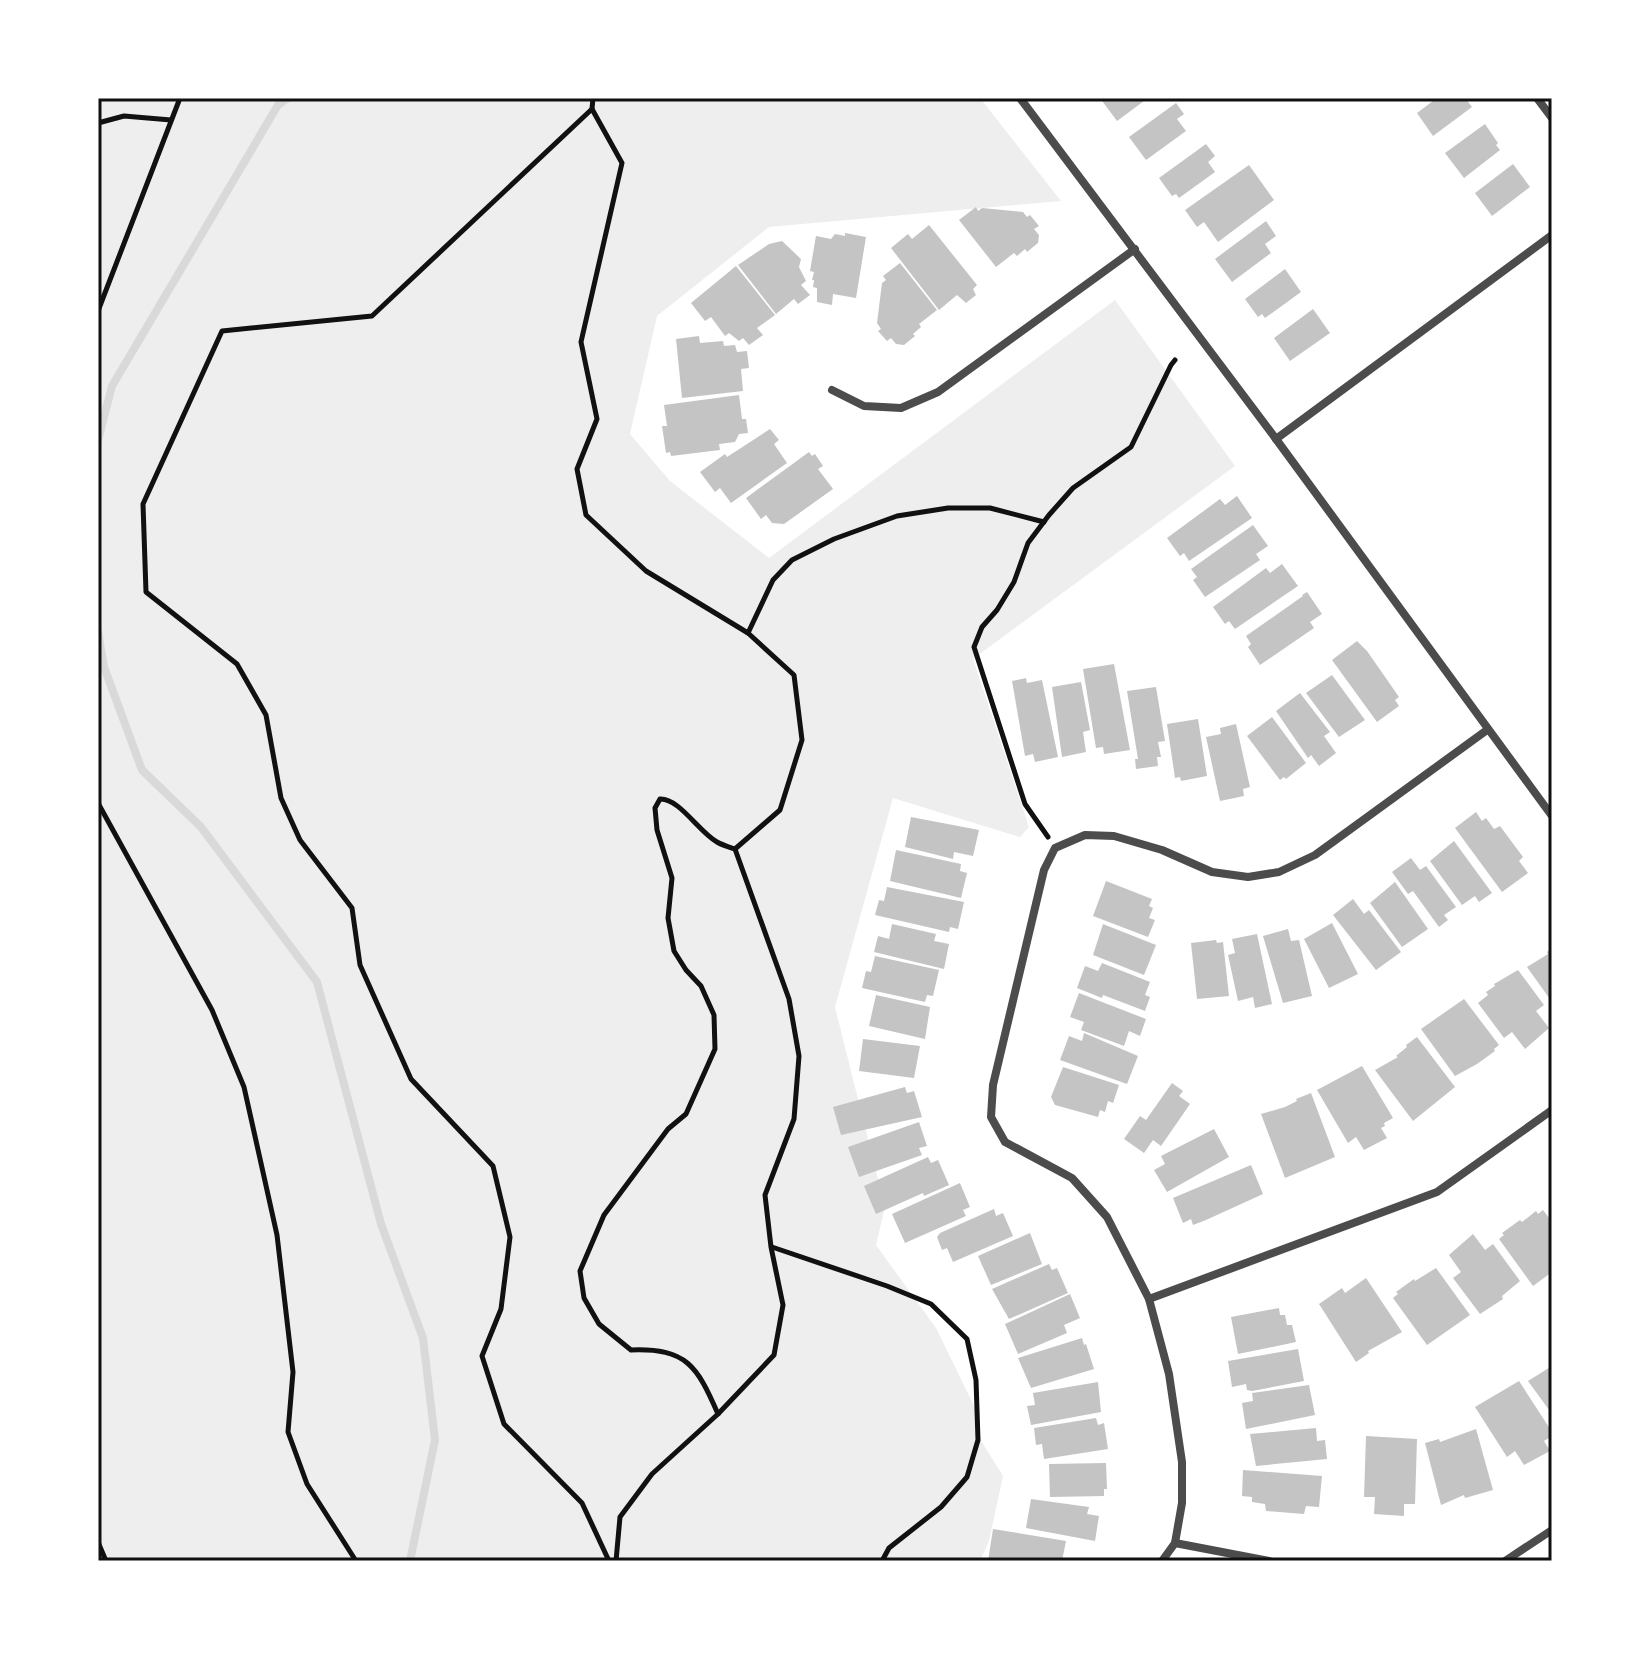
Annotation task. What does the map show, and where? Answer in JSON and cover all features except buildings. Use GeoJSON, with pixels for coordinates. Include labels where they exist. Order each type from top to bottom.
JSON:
{"type":"FeatureCollection","features":[{"type":"Feature","properties":{"kind":"street"},"geometry":{"type":"LineString","coordinates":[[1020,98],[1276,439],[1552,816]]}},
{"type":"Feature","properties":{"kind":"street"},"geometry":{"type":"LineString","coordinates":[[1537,98],[1552,118]]}},
{"type":"Feature","properties":{"kind":"street"},"geometry":{"type":"LineString","coordinates":[[1276,439],[1552,235]]}},
{"type":"Feature","properties":{"kind":"street"},"geometry":{"type":"LineString","coordinates":[[832,390],[864,406],[901,408],[938,392],[1135,249]]}},
{"type":"Feature","properties":{"kind":"street"},"geometry":{"type":"LineString","coordinates":[[1162,1561],[1175,1543],[1182,1503],[1182,1462],[1169,1374],[1149,1299],[1107,1217],[1072,1178],[1005,1142],[991,1117],[993,1085],[1044,870],[1055,848],[1085,835],[1114,836],[1162,850],[1212,872],[1248,877],[1279,872],[1315,855],[1487,730]]}},
{"type":"Feature","properties":{"kind":"street"},"geometry":{"type":"LineString","coordinates":[[1149,1299],[1437,1192],[1552,1110]]}},
{"type":"Feature","properties":{"kind":"street"},"geometry":{"type":"LineString","coordinates":[[1505,1561],[1552,1530]]}},
{"type":"Feature","properties":{"kind":"street"},"geometry":{"type":"LineString","coordinates":[[1175,1543],[1269,1561]]}},
{"type":"Feature","properties":{"kind":"path"},"geometry":{"type":"LineString","coordinates":[[98,311],[180,98]]}},
{"type":"Feature","properties":{"kind":"path"},"geometry":{"type":"LineString","coordinates":[[593,98],[592,109],[622,163],[581,342],[597,419],[577,469],[586,515],[646,571],[748,633],[794,675],[802,740],[780,810],[735,849]]}},
{"type":"Feature","properties":{"kind":"path"},"geometry":{"type":"LineString","coordinates":[[592,109],[372,316],[222,331],[143,504],[146,592],[237,664],[266,715],[281,798],[300,840],[352,908],[360,965],[411,1079],[493,1166],[510,1237],[501,1309],[482,1356],[504,1424],[582,1503],[609,1561]]}},
{"type":"Feature","properties":{"kind":"path"},"geometry":{"type":"LineString","coordinates":[[98,123],[124,116],[171,120]]}},
{"type":"Feature","properties":{"kind":"path"},"geometry":{"type":"LineString","coordinates":[[1055,848],[1025,804],[974,647],[982,627],[1014,582],[1028,543],[1073,488],[1131,447],[1175,360]]}},
{"type":"Feature","properties":{"kind":"path"},"geometry":{"type":"LineString","coordinates":[[748,633],[773,580],[792,560],[834,539],[897,516],[948,508],[990,508],[1044,522]]}},
{"type":"Feature","properties":{"kind":"path"},"geometry":{"type":"LineString","coordinates":[[718,1414],[701,1377],[682,1358],[658,1349],[631,1350],[599,1324],[584,1298],[580,1271],[604,1215],[668,1129],[686,1114],[715,1049],[714,1015],[701,986],[674,951],[668,918],[672,878],[657,830],[655,808],[660,799],[667,798],[718,843],[735,849]]}},
{"type":"Feature","properties":{"kind":"path"},"geometry":{"type":"LineString","coordinates":[[98,803],[212,1010],[244,1087],[277,1235],[293,1372],[288,1432],[307,1484],[356,1561]]}},
{"type":"Feature","properties":{"kind":"path"},"geometry":{"type":"LineString","coordinates":[[616,1561],[620,1517],[652,1474],[718,1414],[774,1355],[783,1305],[771,1247],[765,1195],[794,1119],[799,1056],[789,999],[735,849]]}},
{"type":"Feature","properties":{"kind":"path"},"geometry":{"type":"LineString","coordinates":[[771,1247],[931,1304],[967,1339],[976,1380],[978,1440],[967,1477],[941,1507],[889,1548],[882,1561]]}},
{"type":"Feature","properties":{"kind":"path"},"geometry":{"type":"LineString","coordinates":[[98,1542],[106,1561]]}},
{"type":"Feature","properties":{"kind":"shaded area"},"geometry":{"type":"Polygon","coordinates":[[[98,98],[980,98],[1061,201],[769,227],[657,316],[630,434],[670,481],[769,558],[1115,300],[1235,466],[973,659],[1029,827],[1020,837],[893,798],[835,1007],[885,1207],[876,1245],[936,1328],[978,1414],[980,1439],[1003,1476],[989,1541],[980,1561],[98,1561],[98,98]]]}},
{"type":"Feature","properties":{"kind":"waterway"},"geometry":{"type":"LineString","coordinates":[[98,440],[112,386],[278,105],[288,98]]}},
{"type":"Feature","properties":{"kind":"waterway"},"geometry":{"type":"LineString","coordinates":[[98,632],[104,667],[142,770],[201,827],[317,982],[381,1224],[423,1338],[435,1440],[410,1561]]}}]}
